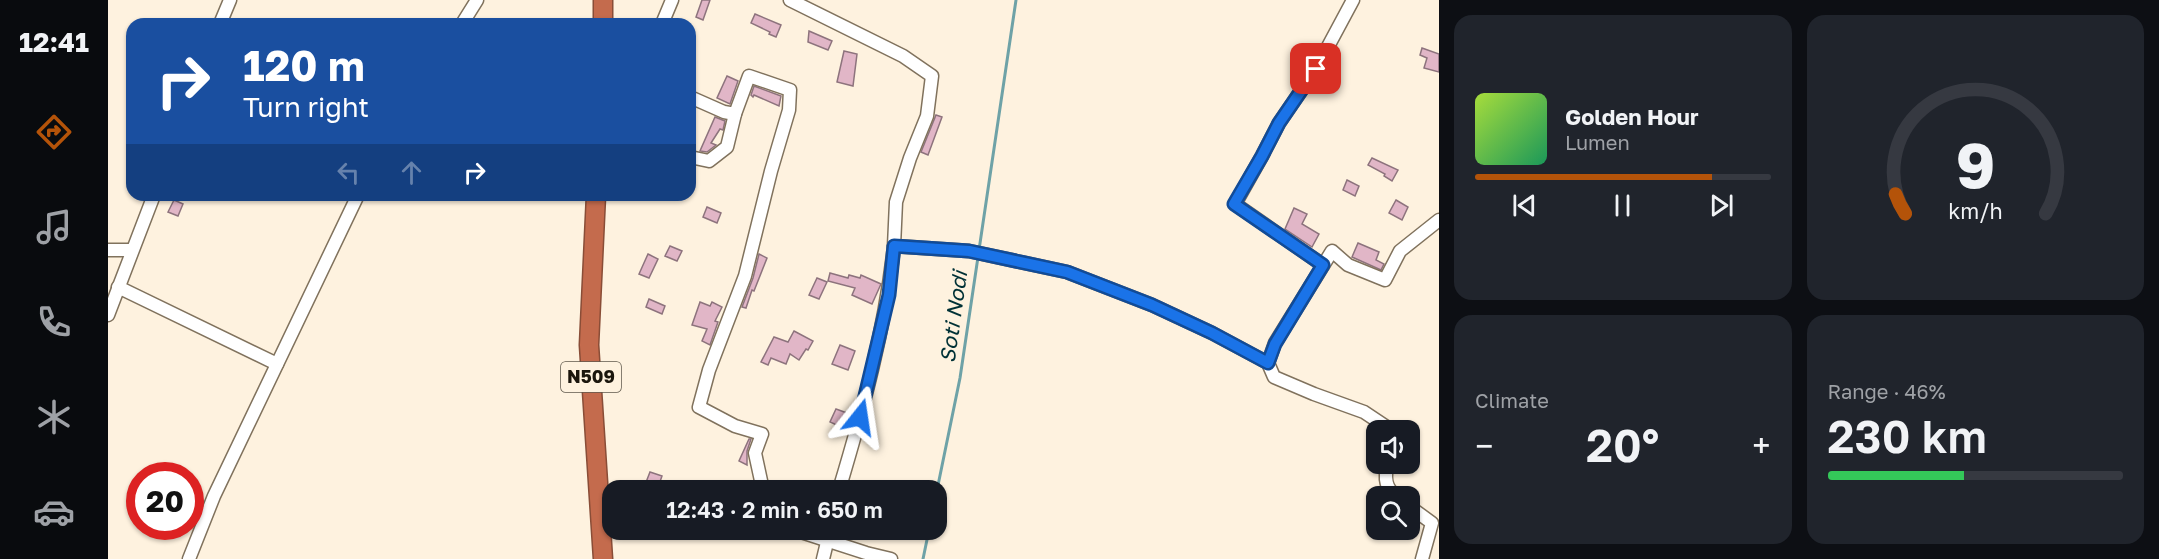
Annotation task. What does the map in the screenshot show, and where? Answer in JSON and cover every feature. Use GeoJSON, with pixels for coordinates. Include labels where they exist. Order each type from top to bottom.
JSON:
{"type":"FeatureCollection","features":[{"type":"Feature","properties":{"kind":"highway"},"geometry":{"type":"LineString","coordinates":[[603,0],[603,18]]}},
{"type":"Feature","properties":{"kind":"highway","name":"N509"},"geometry":{"type":"LineString","coordinates":[[596,201],[589,345],[603,559]]}},
{"type":"Feature","properties":{"kind":"street"},"geometry":{"type":"LineString","coordinates":[[222,18],[230,0]]}},
{"type":"Feature","properties":{"kind":"street"},"geometry":{"type":"LineString","coordinates":[[466,18],[477,0]]}},
{"type":"Feature","properties":{"kind":"street"},"geometry":{"type":"LineString","coordinates":[[664,18],[672,0]]}},
{"type":"Feature","properties":{"kind":"street"},"geometry":{"type":"LineString","coordinates":[[790,0],[903,56],[932,76],[927,116],[896,201],[889,295],[875,359],[842,480]]}},
{"type":"Feature","properties":{"kind":"street"},"geometry":{"type":"LineString","coordinates":[[1323,265],[1234,204],[1279,123],[1316,69],[1353,0]]}},
{"type":"Feature","properties":{"kind":"street"},"geometry":{"type":"LineString","coordinates":[[696,158],[709,161],[727,147],[730,126],[749,76],[790,90],[789,110],[771,171],[746,276],[709,370],[699,407],[735,426],[762,434],[755,453],[761,480]]}},
{"type":"Feature","properties":{"kind":"street"},"geometry":{"type":"LineString","coordinates":[[696,100],[724,112],[735,114]]}},
{"type":"Feature","properties":{"kind":"street"},"geometry":{"type":"LineString","coordinates":[[108,315],[113,294],[152,201]]}},
{"type":"Feature","properties":{"kind":"street"},"geometry":{"type":"LineString","coordinates":[[189,559],[214,496],[355,201]]}},
{"type":"Feature","properties":{"kind":"street"},"geometry":{"type":"LineString","coordinates":[[1268,363],[1275,344],[1332,251],[1348,265],[1385,280],[1400,250],[1439,220]]}},
{"type":"Feature","properties":{"kind":"street"},"geometry":{"type":"LineString","coordinates":[[894,246],[969,251],[1067,272],[1162,310],[1212,333],[1268,363],[1274,377],[1364,412],[1376,420]]}},
{"type":"Feature","properties":{"kind":"street"},"geometry":{"type":"LineString","coordinates":[[108,250],[132,250]]}},
{"type":"Feature","properties":{"kind":"street"},"geometry":{"type":"LineString","coordinates":[[113,294],[277,364]]}},
{"type":"Feature","properties":{"kind":"street"},"geometry":{"type":"LineString","coordinates":[[1420,514],[1432,523],[1422,559]]}},
{"type":"Feature","properties":{"kind":"street"},"geometry":{"type":"LineString","coordinates":[[823,559],[828,540]]}},
{"type":"Feature","properties":{"kind":"street"},"geometry":{"type":"LineString","coordinates":[[840,540],[891,559]]}},
{"type":"Feature","properties":{"kind":"building"},"geometry":{"type":"Polygon","coordinates":[[[702,0],[710,0],[703,20],[696,17],[702,0]]]}},
{"type":"Feature","properties":{"kind":"building"},"geometry":{"type":"Polygon","coordinates":[[[755,14],[781,25],[776,37],[751,23],[755,14]]]}},
{"type":"Feature","properties":{"kind":"building"},"geometry":{"type":"Polygon","coordinates":[[[809,31],[832,41],[828,50],[808,42],[809,31]]]}},
{"type":"Feature","properties":{"kind":"building"},"geometry":{"type":"Polygon","coordinates":[[[1422,48],[1439,54],[1439,72],[1424,68],[1427,58],[1420,55],[1422,48]]]}},
{"type":"Feature","properties":{"kind":"building"},"geometry":{"type":"Polygon","coordinates":[[[844,51],[857,54],[853,86],[837,82],[844,51]]]}},
{"type":"Feature","properties":{"kind":"building"},"geometry":{"type":"Polygon","coordinates":[[[727,76],[738,81],[730,104],[717,98],[727,76]]]}},
{"type":"Feature","properties":{"kind":"building"},"geometry":{"type":"Polygon","coordinates":[[[754,86],[781,96],[779,106],[754,95],[753,97],[751,95],[754,86]]]}},
{"type":"Feature","properties":{"kind":"building"},"geometry":{"type":"Polygon","coordinates":[[[936,115],[942,117],[928,155],[921,152],[936,115]]]}},
{"type":"Feature","properties":{"kind":"building"},"geometry":{"type":"Polygon","coordinates":[[[715,117],[725,121],[723,130],[720,129],[711,143],[716,145],[707,152],[700,151],[715,117]]]}},
{"type":"Feature","properties":{"kind":"building"},"geometry":{"type":"Polygon","coordinates":[[[1372,158],[1398,170],[1392,181],[1384,176],[1385,174],[1368,165],[1372,158]]]}},
{"type":"Feature","properties":{"kind":"building"},"geometry":{"type":"Polygon","coordinates":[[[1347,180],[1359,186],[1355,196],[1343,190],[1347,180]]]}},
{"type":"Feature","properties":{"kind":"building"},"geometry":{"type":"Polygon","coordinates":[[[1396,200],[1408,207],[1402,220],[1389,213],[1396,200]]]}},
{"type":"Feature","properties":{"kind":"building"},"geometry":{"type":"Polygon","coordinates":[[[174,201],[183,204],[178,216],[168,212],[174,201]]]}},
{"type":"Feature","properties":{"kind":"building"},"geometry":{"type":"Polygon","coordinates":[[[707,207],[721,213],[717,223],[703,217],[707,207]]]}},
{"type":"Feature","properties":{"kind":"building"},"geometry":{"type":"Polygon","coordinates":[[[1294,208],[1307,214],[1302,224],[1319,234],[1312,247],[1285,229],[1294,208]]]}},
{"type":"Feature","properties":{"kind":"building"},"geometry":{"type":"Polygon","coordinates":[[[1358,243],[1379,252],[1376,260],[1384,264],[1381,270],[1352,257],[1358,243]]]}},
{"type":"Feature","properties":{"kind":"building"},"geometry":{"type":"Polygon","coordinates":[[[670,246],[682,251],[677,261],[665,256],[670,246]]]}},
{"type":"Feature","properties":{"kind":"building"},"geometry":{"type":"Polygon","coordinates":[[[648,254],[658,259],[649,278],[639,274],[648,254]]]}},
{"type":"Feature","properties":{"kind":"building"},"geometry":{"type":"Polygon","coordinates":[[[759,254],[767,258],[746,308],[742,307],[753,278],[759,254]]]}},
{"type":"Feature","properties":{"kind":"building"},"geometry":{"type":"Polygon","coordinates":[[[830,273],[848,278],[849,275],[860,278],[861,275],[881,284],[872,304],[852,295],[855,288],[828,281],[830,273]]]}},
{"type":"Feature","properties":{"kind":"building"},"geometry":{"type":"Polygon","coordinates":[[[817,278],[827,282],[819,299],[809,295],[817,278]]]}},
{"type":"Feature","properties":{"kind":"building"},"geometry":{"type":"Polygon","coordinates":[[[649,299],[665,306],[662,314],[646,307],[649,299]]]}},
{"type":"Feature","properties":{"kind":"building"},"geometry":{"type":"Polygon","coordinates":[[[700,302],[710,306],[712,302],[722,307],[715,321],[718,322],[710,345],[702,341],[707,329],[692,325],[700,302]]]}},
{"type":"Feature","properties":{"kind":"building"},"geometry":{"type":"Polygon","coordinates":[[[794,331],[813,341],[799,360],[790,354],[786,364],[771,358],[768,365],[761,362],[774,337],[788,342],[794,331]]]}},
{"type":"Feature","properties":{"kind":"building"},"geometry":{"type":"Polygon","coordinates":[[[840,345],[855,351],[848,370],[832,364],[840,345]]]}},
{"type":"Feature","properties":{"kind":"building"},"geometry":{"type":"Polygon","coordinates":[[[836,409],[847,413],[841,427],[830,422],[836,409]]]}},
{"type":"Feature","properties":{"kind":"building"},"geometry":{"type":"Polygon","coordinates":[[[751,439],[747,451],[747,465],[739,461],[751,439]]]}},
{"type":"Feature","properties":{"kind":"building"},"geometry":{"type":"Polygon","coordinates":[[[650,472],[662,476],[661,480],[647,480],[650,472]]]}},
{"type":"Feature","properties":{"kind":"waterway","name":"Soti Nodi"},"geometry":{"type":"LineString","coordinates":[[979,250],[1016,0]]}},
{"type":"Feature","properties":{"kind":"waterway","name":"Soti Nodi"},"geometry":{"type":"LineString","coordinates":[[939,480],[960,378],[978,257]]}},
{"type":"Feature","properties":{"kind":"waterway","name":"Soti Nodi"},"geometry":{"type":"LineString","coordinates":[[923,559],[927,540]]}},
{"type":"Feature","properties":{"kind":"route"},"geometry":{"type":"LineString","coordinates":[[860,417],[889,295],[894,246],[969,251],[1067,272],[1152,305],[1268,363],[1275,344],[1291,315],[1323,265],[1234,204],[1279,123],[1316,69]]}}]}
